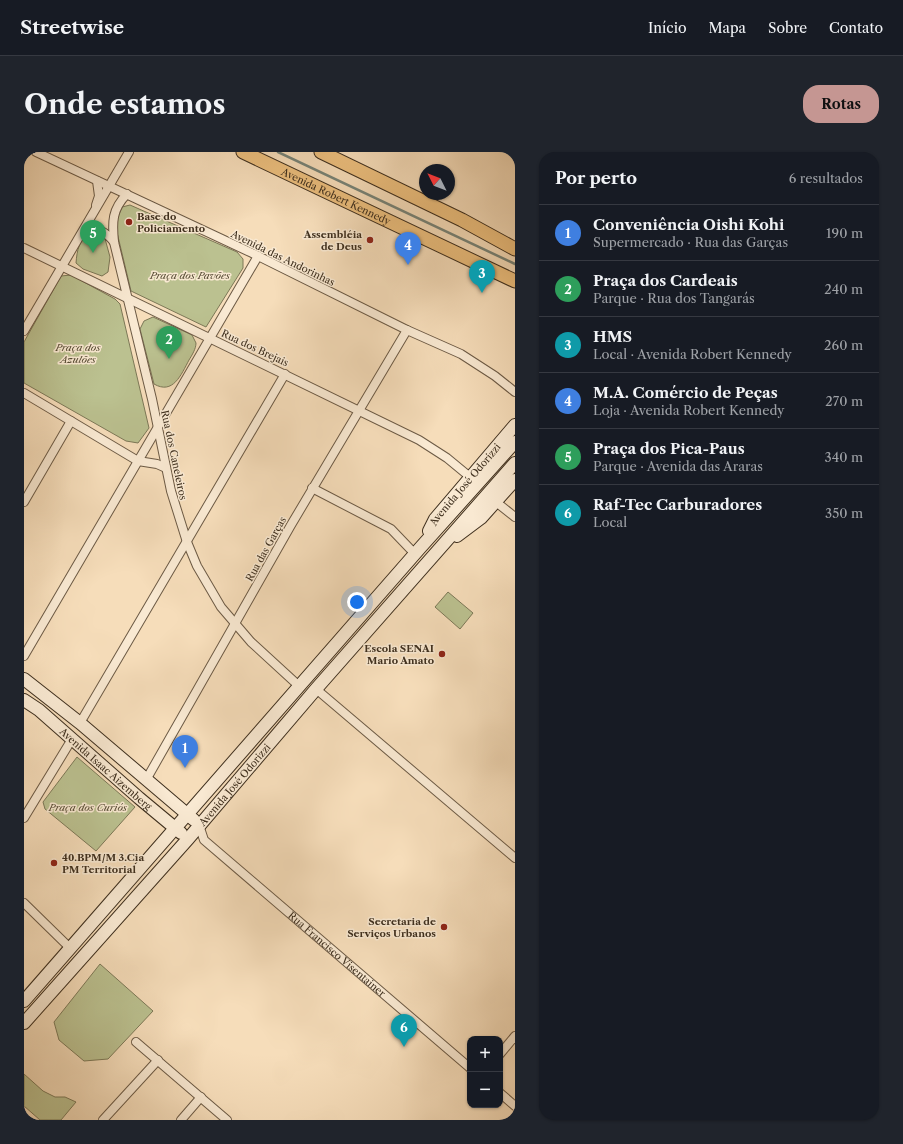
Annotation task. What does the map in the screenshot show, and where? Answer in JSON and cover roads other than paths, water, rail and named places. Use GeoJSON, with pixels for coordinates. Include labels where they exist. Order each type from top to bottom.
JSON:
{"type":"FeatureCollection","features":[{"type":"Feature","properties":{"kind":"main road","name":"Avenida Robert Kennedy"},"geometry":{"type":"LineString","coordinates":[[243,152],[515,281]]}},
{"type":"Feature","properties":{"kind":"main road"},"geometry":{"type":"LineString","coordinates":[[321,152],[462,220],[515,249]]}},
{"type":"Feature","properties":{"kind":"main road","name":"Avenida José Odorizzi"},"geometry":{"type":"LineString","coordinates":[[417,551],[435,519],[515,425]]}},
{"type":"Feature","properties":{"kind":"main road","name":"Avenida José Odorizzi"},"geometry":{"type":"LineString","coordinates":[[24,1001],[176,829],[417,551],[515,442]]}},
{"type":"Feature","properties":{"kind":"main road","name":"Avenida José Odorizzi"},"geometry":{"type":"LineString","coordinates":[[24,1023],[188,839],[316,689],[515,463]]}},
{"type":"Feature","properties":{"kind":"main road","name":"Avenida José Odorizzi"},"geometry":{"type":"LineString","coordinates":[[443,545],[470,527],[496,502],[515,480]]}},
{"type":"Feature","properties":{"kind":"main road","name":"Avenida Isaac Aizemberg"},"geometry":{"type":"LineString","coordinates":[[24,678],[80,723],[188,815]]}},
{"type":"Feature","properties":{"kind":"main road","name":"Avenida Isaac Aizemberg"},"geometry":{"type":"LineString","coordinates":[[24,700],[39,710],[188,839]]}},
{"type":"Feature","properties":{"kind":"main road"},"geometry":{"type":"LineString","coordinates":[[188,815],[199,825]]}},
{"type":"Feature","properties":{"kind":"street","name":"Avenida das Andorinhas"},"geometry":{"type":"LineString","coordinates":[[36,152],[258,256],[406,330],[461,354],[495,376],[515,392]]}},
{"type":"Feature","properties":{"kind":"street"},"geometry":{"type":"LineString","coordinates":[[24,331],[93,216],[129,152]]}},
{"type":"Feature","properties":{"kind":"street"},"geometry":{"type":"LineString","coordinates":[[93,216],[99,196],[97,181]]}},
{"type":"Feature","properties":{"kind":"street","name":"Rua dos Caneleiros"},"geometry":{"type":"LineString","coordinates":[[127,194],[114,212],[114,242],[176,510],[187,542],[197,566],[221,607],[251,642],[299,686]]}},
{"type":"Feature","properties":{"kind":"street"},"geometry":{"type":"LineString","coordinates":[[84,231],[92,229],[102,230],[114,242]]}},
{"type":"Feature","properties":{"kind":"street","name":"Rua dos Brejais"},"geometry":{"type":"LineString","coordinates":[[24,248],[420,440],[447,458],[470,477]]}},
{"type":"Feature","properties":{"kind":"street"},"geometry":{"type":"LineString","coordinates":[[24,656],[258,256]]}},
{"type":"Feature","properties":{"kind":"street","name":"Rua das Garças"},"geometry":{"type":"LineString","coordinates":[[146,780],[172,731],[235,625],[312,488],[406,330]]}},
{"type":"Feature","properties":{"kind":"street"},"geometry":{"type":"LineString","coordinates":[[80,723],[285,374]]}},
{"type":"Feature","properties":{"kind":"street"},"geometry":{"type":"LineString","coordinates":[[24,393],[138,461],[157,464],[166,468]]}},
{"type":"Feature","properties":{"kind":"street"},"geometry":{"type":"LineString","coordinates":[[24,502],[71,421]]}},
{"type":"Feature","properties":{"kind":"street"},"geometry":{"type":"LineString","coordinates":[[312,488],[391,530],[417,551]]}},
{"type":"Feature","properties":{"kind":"street"},"geometry":{"type":"LineString","coordinates":[[496,502],[515,517]]}},
{"type":"Feature","properties":{"kind":"street"},"geometry":{"type":"LineString","coordinates":[[316,689],[515,858]]}},
{"type":"Feature","properties":{"kind":"street"},"geometry":{"type":"LineString","coordinates":[[24,818],[72,739]]}},
{"type":"Feature","properties":{"kind":"street"},"geometry":{"type":"LineString","coordinates":[[188,839],[204,840],[199,825]]}},
{"type":"Feature","properties":{"kind":"street","name":"Rua Francisco Visentainer"},"geometry":{"type":"LineString","coordinates":[[204,840],[467,1065]]}},
{"type":"Feature","properties":{"kind":"street"},"geometry":{"type":"LineString","coordinates":[[24,902],[70,948]]}},
{"type":"Feature","properties":{"kind":"street"},"geometry":{"type":"LineString","coordinates":[[503,1050],[515,1036]]}},
{"type":"Feature","properties":{"kind":"street"},"geometry":{"type":"LineString","coordinates":[[136,1042],[227,1120]]}},
{"type":"Feature","properties":{"kind":"street"},"geometry":{"type":"LineString","coordinates":[[104,1120],[158,1060]]}},
{"type":"Feature","properties":{"kind":"street"},"geometry":{"type":"LineString","coordinates":[[503,1096],[515,1106]]}},
{"type":"Feature","properties":{"kind":"street"},"geometry":{"type":"LineString","coordinates":[[181,1120],[201,1097]]}},
{"type":"Feature","properties":{"kind":"waterway"},"geometry":{"type":"LineString","coordinates":[[278,152],[515,264]]}},
{"type":"Feature","properties":{"kind":"place","name":"Base do Policiamento"},"geometry":{"type":"Point","coordinates":[129,222]}},
{"type":"Feature","properties":{"kind":"place","name":"Assembléia de Deus"},"geometry":{"type":"Point","coordinates":[370,240]}},
{"type":"Feature","properties":{"kind":"place","name":"Praça dos Pica-Paus"},"geometry":{"type":"Point","coordinates":[93,253]}},
{"type":"Feature","properties":{"kind":"place","name":"M.A. Comércio de Peças"},"geometry":{"type":"Point","coordinates":[408,265]}},
{"type":"Feature","properties":{"kind":"place","name":"HMS"},"geometry":{"type":"Point","coordinates":[482,293]}},
{"type":"Feature","properties":{"kind":"place","name":"Praça dos Cardeais"},"geometry":{"type":"Point","coordinates":[169,359]}},
{"type":"Feature","properties":{"kind":"place","name":"Escola SENAI Mario Amato"},"geometry":{"type":"Point","coordinates":[442,654]}},
{"type":"Feature","properties":{"kind":"place","name":"Conveniência Oishi Kohi"},"geometry":{"type":"Point","coordinates":[185,768]}},
{"type":"Feature","properties":{"kind":"place","name":"40.BPM/M 3.Cia PM Territorial"},"geometry":{"type":"Point","coordinates":[54,863]}},
{"type":"Feature","properties":{"kind":"place","name":"Secretaria de Serviços Urbanos"},"geometry":{"type":"Point","coordinates":[444,927]}},
{"type":"Feature","properties":{"kind":"place","name":"Raf-Tec Carburadores"},"geometry":{"type":"Point","coordinates":[404,1047]}},
{"type":"Feature","properties":{"kind":"park label","name":"Praça dos Pavões"},"geometry":{"type":"Point","coordinates":[190,275]}},
{"type":"Feature","properties":{"kind":"park label","name":"Praça dos Azulões"},"geometry":{"type":"Point","coordinates":[78,352]}},
{"type":"Feature","properties":{"kind":"park label","name":"Praça dos Curiós"},"geometry":{"type":"Point","coordinates":[88,807]}}]}
